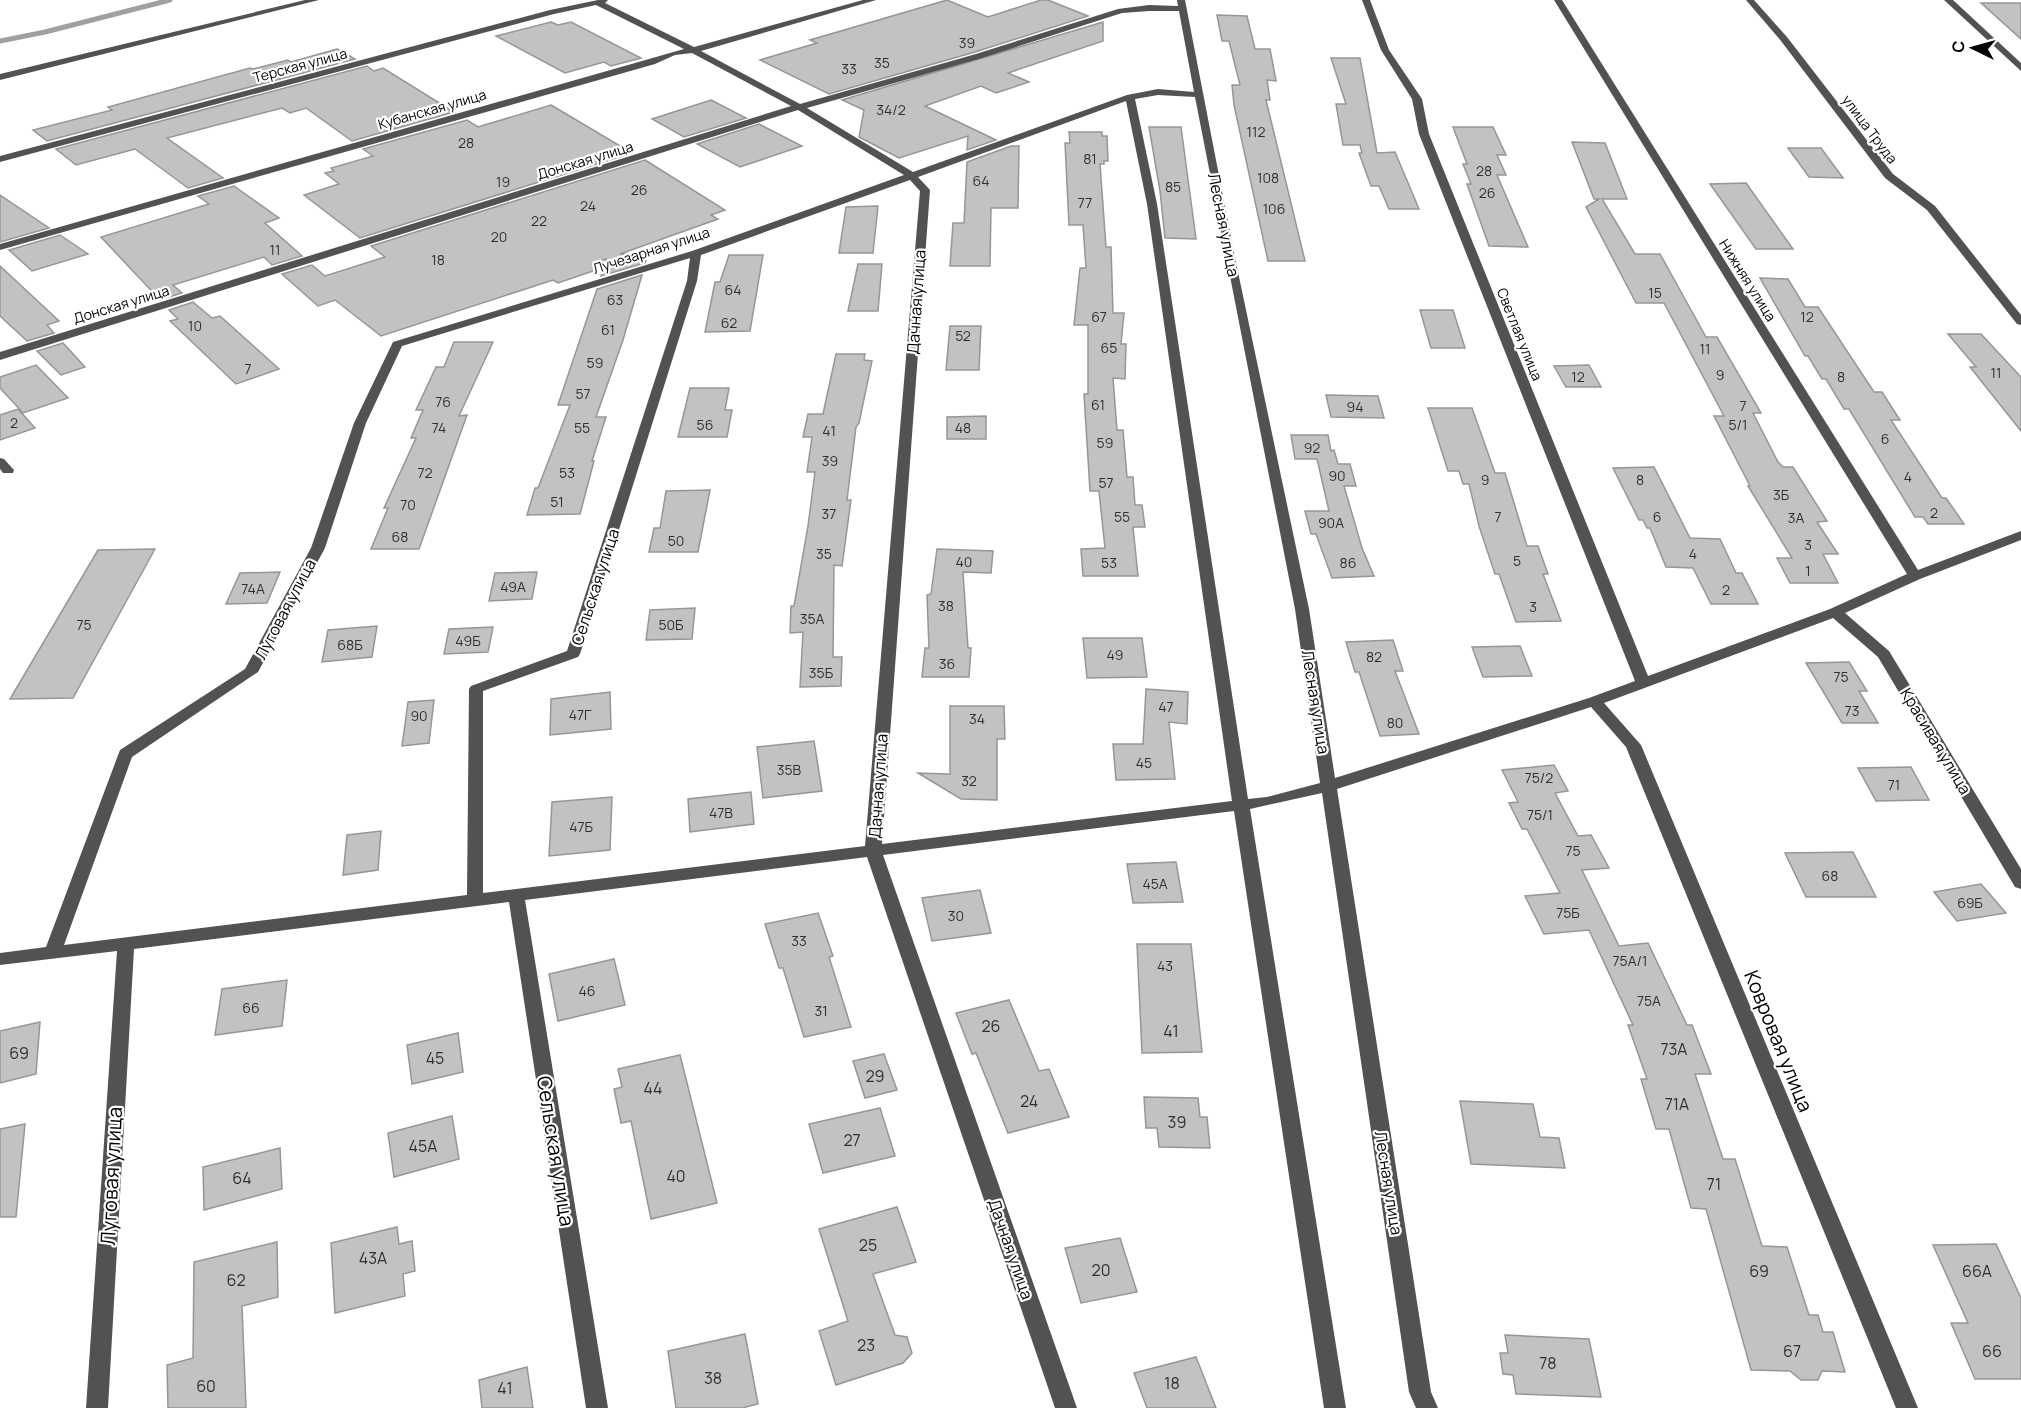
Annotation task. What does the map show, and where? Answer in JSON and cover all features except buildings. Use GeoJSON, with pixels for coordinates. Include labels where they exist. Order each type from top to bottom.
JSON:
{"type":"FeatureCollection","features":[{"type":"Feature","properties":{"kind":"street"},"geometry":{"type":"LineString","coordinates":[[0,77],[315,0]]}},
{"type":"Feature","properties":{"kind":"street","name":"Терская улица"},"geometry":{"type":"LineString","coordinates":[[0,159],[553,12],[608,0]]}},
{"type":"Feature","properties":{"kind":"street","name":"Кубанская улица"},"geometry":{"type":"LineString","coordinates":[[0,248],[651,62],[673,53],[693,50],[872,0]]}},
{"type":"Feature","properties":{"kind":"street","name":"Светлая улица"},"geometry":{"type":"LineString","coordinates":[[1366,0],[1385,50],[1417,99],[1424,134],[1643,682]]}},
{"type":"Feature","properties":{"kind":"street","name":"Нижняя улица"},"geometry":{"type":"LineString","coordinates":[[1558,0],[1915,576]]}},
{"type":"Feature","properties":{"kind":"street","name":"улица Труда"},"geometry":{"type":"LineString","coordinates":[[1750,0],[1784,39],[1889,176],[1931,208],[2021,322]]}},
{"type":"Feature","properties":{"kind":"street"},"geometry":{"type":"LineString","coordinates":[[1948,0],[2021,68]]}},
{"type":"Feature","properties":{"kind":"street"},"geometry":{"type":"LineString","coordinates":[[598,3],[693,50],[799,107],[911,175]]}},
{"type":"Feature","properties":{"kind":"street","name":"Лесная улица"},"geometry":{"type":"LineString","coordinates":[[1182,4],[1302,609],[1420,1392],[1427,1408]]}},
{"type":"Feature","properties":{"kind":"street","name":"Донская улица"},"geometry":{"type":"LineString","coordinates":[[0,356],[799,107],[979,56],[1120,11],[1182,4]]}},
{"type":"Feature","properties":{"kind":"street","name":"Лучезарная улица"},"geometry":{"type":"LineString","coordinates":[[397,344],[696,253],[1130,97],[1158,92],[1199,95]]}},
{"type":"Feature","properties":{"kind":"street"},"geometry":{"type":"LineString","coordinates":[[1130,97],[1152,204],[1241,805],[1335,1408]]}},
{"type":"Feature","properties":{"kind":"street","name":"Дачная улица"},"geometry":{"type":"LineString","coordinates":[[911,175],[925,190],[873,850],[1066,1408]]}},
{"type":"Feature","properties":{"kind":"street","name":"Сельская улица"},"geometry":{"type":"LineString","coordinates":[[475,900],[476,689],[573,654],[692,281],[696,253]]}},
{"type":"Feature","properties":{"kind":"street","name":"Луговая улица"},"geometry":{"type":"LineString","coordinates":[[53,952],[125,754],[251,672],[318,548],[360,423],[397,344]]}},
{"type":"Feature","properties":{"kind":"street"},"geometry":{"type":"LineString","coordinates":[[0,959],[1266,802],[1329,786],[1594,701],[1835,612],[1915,576],[2021,534]]}},
{"type":"Feature","properties":{"kind":"street","name":"Красивая улица"},"geometry":{"type":"LineString","coordinates":[[1835,612],[1884,654],[2021,883]]}},
{"type":"Feature","properties":{"kind":"street","name":"Ковровая улица"},"geometry":{"type":"LineString","coordinates":[[1594,701],[1633,745],[1906,1408]]}},
{"type":"Feature","properties":{"kind":"street","name":"Сельская улица"},"geometry":{"type":"LineString","coordinates":[[516,895],[597,1408]]}},
{"type":"Feature","properties":{"kind":"street","name":"Луговая улица"},"geometry":{"type":"LineString","coordinates":[[97,1408],[126,944]]}},
{"type":"Feature","properties":{"kind":"waterway"},"geometry":{"type":"LineString","coordinates":[[0,41],[45,32],[170,0]]}}]}
